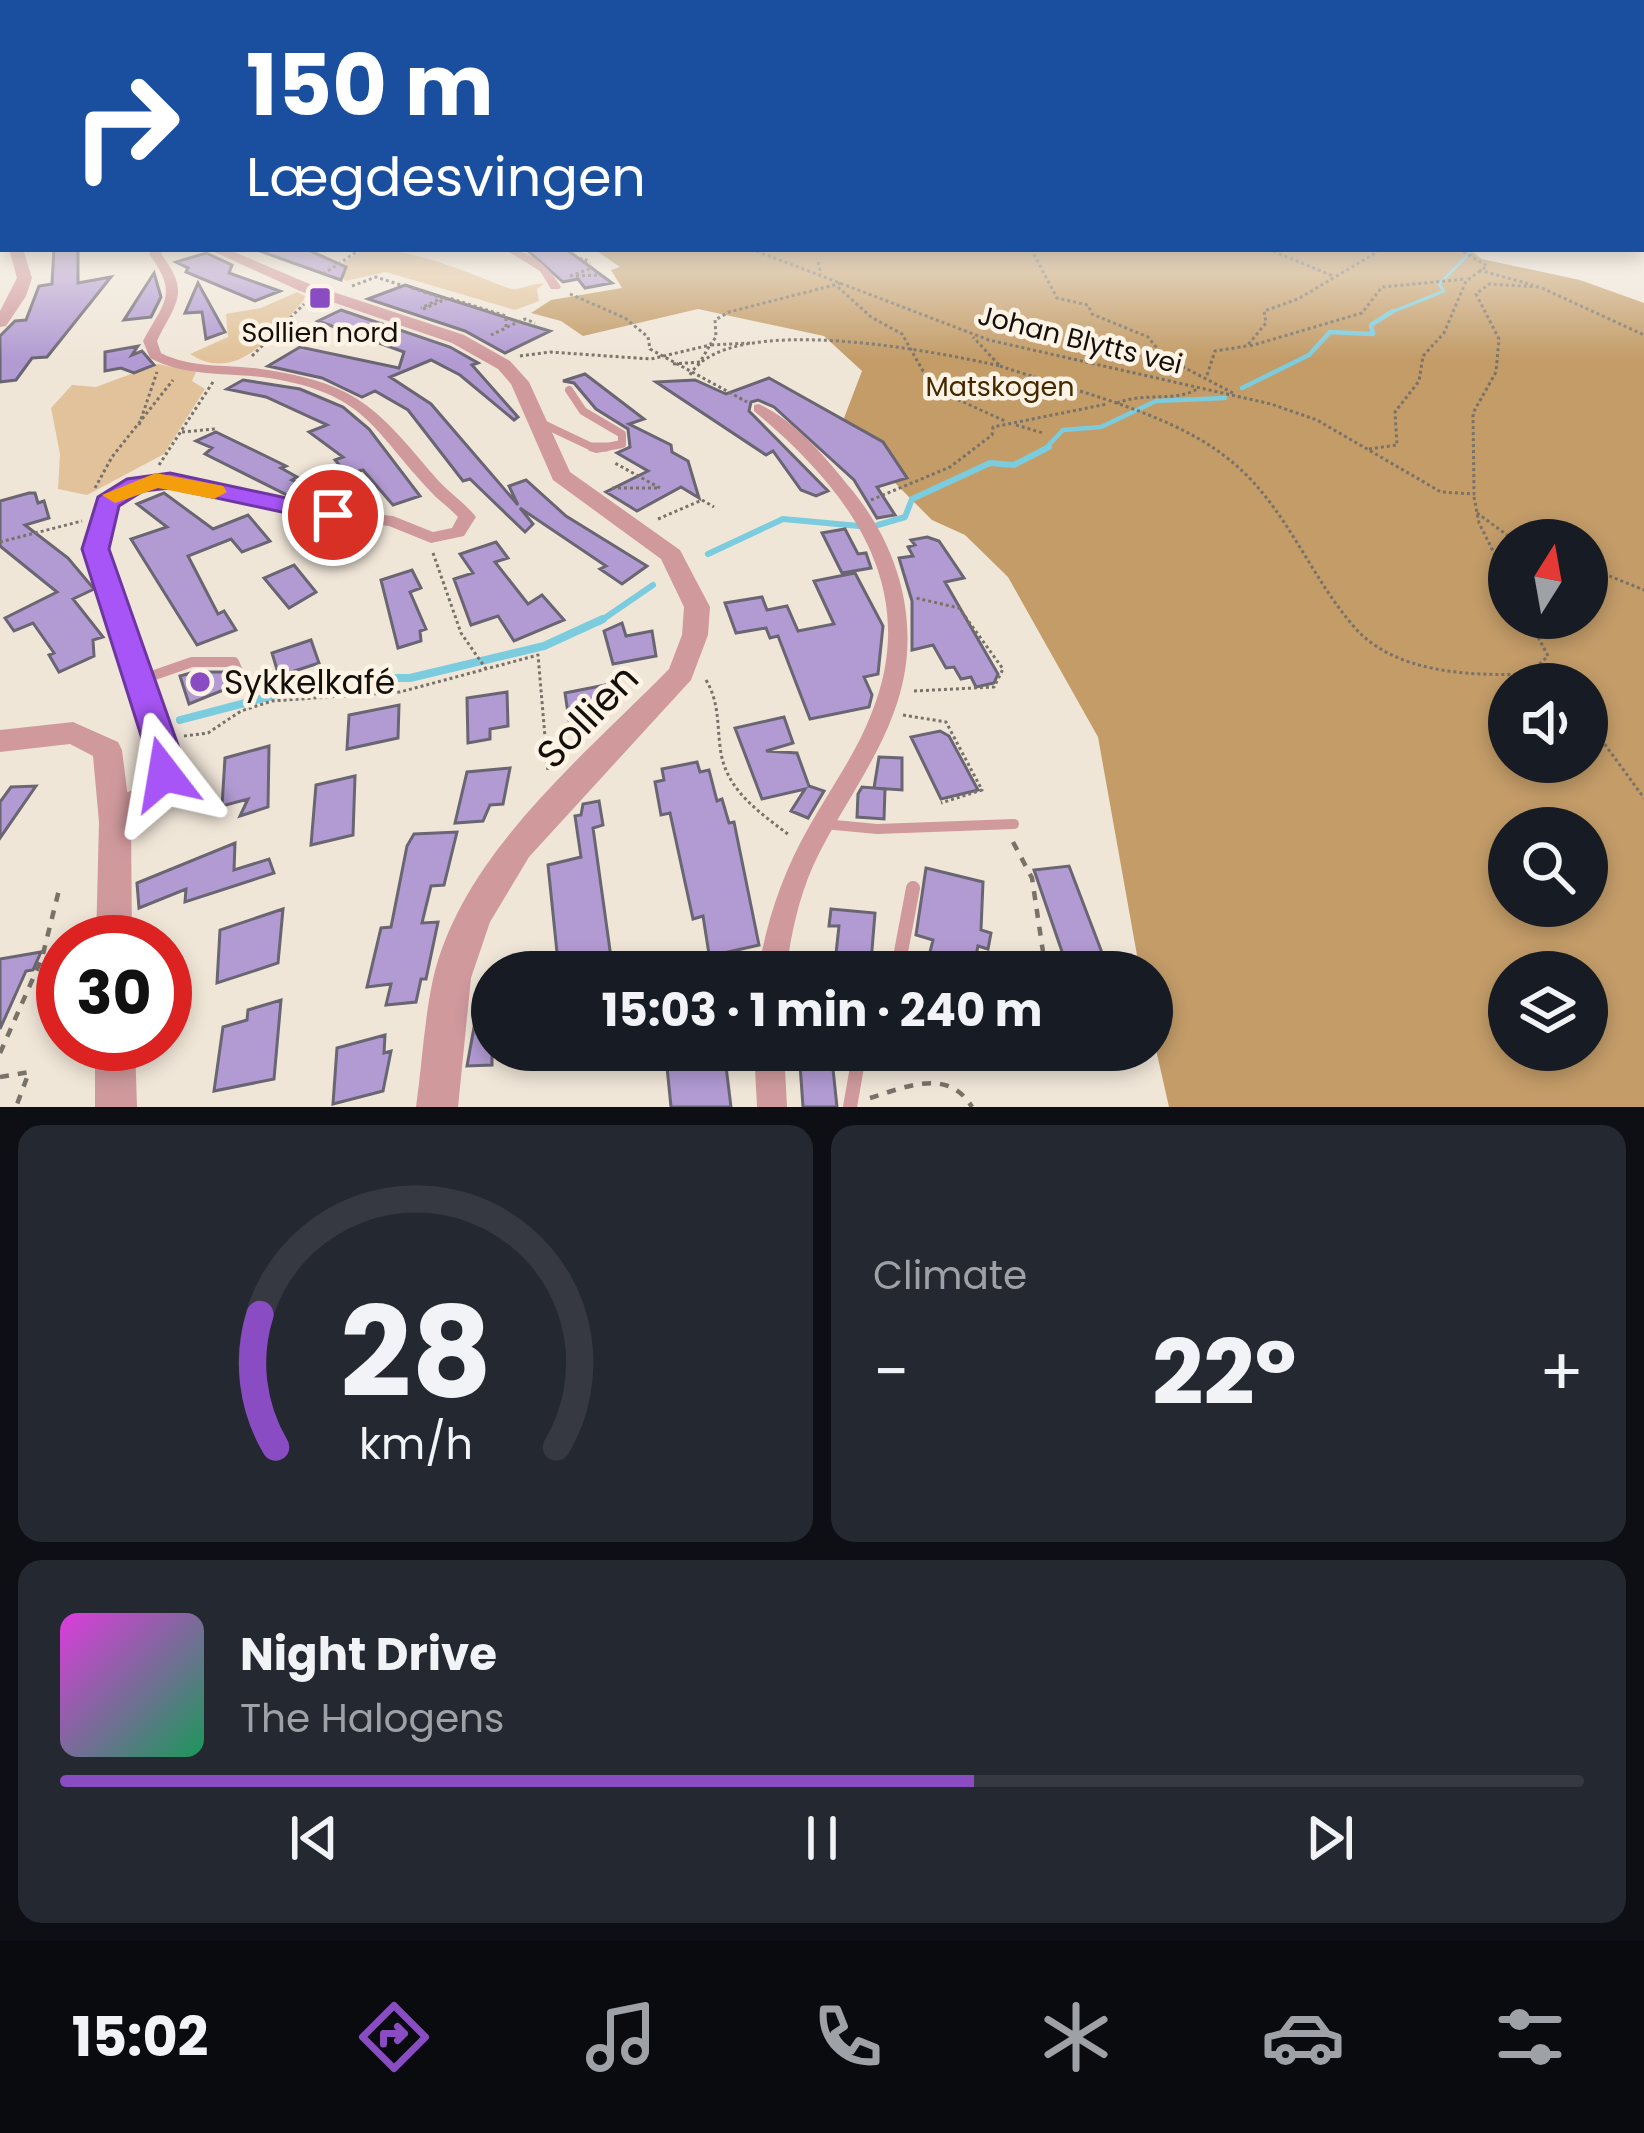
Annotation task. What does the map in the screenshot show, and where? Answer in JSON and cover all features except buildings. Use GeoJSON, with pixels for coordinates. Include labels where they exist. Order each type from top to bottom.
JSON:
{"type":"FeatureCollection","features":[{"type":"Feature","properties":{"kind":"street"},"geometry":{"type":"LineString","coordinates":[[0,322],[24,285],[25,264],[20,256]]}},
{"type":"Feature","properties":{"kind":"street"},"geometry":{"type":"LineString","coordinates":[[113,808],[146,795],[167,764],[95,549],[104,510],[136,484],[170,480],[303,512],[393,521],[431,538],[458,532],[467,517],[440,492],[386,423],[339,392],[237,370],[164,361],[150,341],[176,284],[156,256]]}},
{"type":"Feature","properties":{"kind":"street","name":"Sollien"},"geometry":{"type":"LineString","coordinates":[[235,256],[410,314],[500,362],[520,382],[561,475],[671,555],[690,583],[698,618],[681,673],[517,847],[464,941],[444,1022],[437,1107]]}},
{"type":"Feature","properties":{"kind":"street"},"geometry":{"type":"LineString","coordinates":[[520,256],[557,282]]}},
{"type":"Feature","properties":{"kind":"street"},"geometry":{"type":"LineString","coordinates":[[759,408],[811,450],[856,503],[880,546],[896,602],[895,670],[883,712],[813,834],[775,951]]}},
{"type":"Feature","properties":{"kind":"street"},"geometry":{"type":"LineString","coordinates":[[0,741],[49,732],[97,741],[110,758],[114,915]]}},
{"type":"Feature","properties":{"kind":"street"},"geometry":{"type":"LineString","coordinates":[[115,1071],[116,1107]]}},
{"type":"Feature","properties":{"kind":"street"},"geometry":{"type":"LineString","coordinates":[[770,1071],[772,1107]]}},
{"type":"Feature","properties":{"kind":"lane"},"geometry":{"type":"LineString","coordinates":[[537,421],[596,449],[619,446],[625,437],[583,411],[569,390]]}},
{"type":"Feature","properties":{"kind":"lane"},"geometry":{"type":"LineString","coordinates":[[139,681],[218,659],[234,662],[243,683]]}},
{"type":"Feature","properties":{"kind":"lane"},"geometry":{"type":"LineString","coordinates":[[813,834],[1014,824]]}},
{"type":"Feature","properties":{"kind":"lane"},"geometry":{"type":"LineString","coordinates":[[901,951],[914,888]]}},
{"type":"Feature","properties":{"kind":"lane"},"geometry":{"type":"LineString","coordinates":[[850,1105],[856,1071]]}},
{"type":"Feature","properties":{"kind":"path"},"geometry":{"type":"LineString","coordinates":[[313,281],[351,256]]}},
{"type":"Feature","properties":{"kind":"path"},"geometry":{"type":"LineString","coordinates":[[557,282],[592,268],[580,256]]}},
{"type":"Feature","properties":{"kind":"path","name":"Johan Blytts vei"},"geometry":{"type":"LineString","coordinates":[[770,256],[971,333],[1198,388]]}},
{"type":"Feature","properties":{"kind":"path"},"geometry":{"type":"LineString","coordinates":[[1035,256],[1057,298],[1092,307],[1092,314],[1148,337],[1164,357],[1234,394]]}},
{"type":"Feature","properties":{"kind":"path"},"geometry":{"type":"LineString","coordinates":[[1286,256],[1333,275]]}},
{"type":"Feature","properties":{"kind":"path"},"geometry":{"type":"LineString","coordinates":[[1247,346],[1266,323],[1264,310],[1299,303],[1333,275],[1376,256]]}},
{"type":"Feature","properties":{"kind":"path"},"geometry":{"type":"LineString","coordinates":[[1367,449],[1397,445],[1395,412],[1419,381],[1423,356],[1448,333],[1468,279],[1487,266],[1470,256]]}},
{"type":"Feature","properties":{"kind":"path"},"geometry":{"type":"LineString","coordinates":[[818,262],[821,274]]}},
{"type":"Feature","properties":{"kind":"path"},"geometry":{"type":"LineString","coordinates":[[1477,269],[1539,287],[1644,334]]}},
{"type":"Feature","properties":{"kind":"path"},"geometry":{"type":"LineString","coordinates":[[574,276],[598,275]]}},
{"type":"Feature","properties":{"kind":"path"},"geometry":{"type":"LineString","coordinates":[[353,286],[376,277],[401,285]]}},
{"type":"Feature","properties":{"kind":"path"},"geometry":{"type":"LineString","coordinates":[[1207,376],[1215,351],[1281,341],[1362,314],[1382,287],[1468,279]]}},
{"type":"Feature","properties":{"kind":"path"},"geometry":{"type":"LineString","coordinates":[[557,282],[625,318],[661,356],[690,375],[759,408]]}},
{"type":"Feature","properties":{"kind":"path"},"geometry":{"type":"LineString","coordinates":[[690,375],[710,345],[719,316],[785,294],[844,282]]}},
{"type":"Feature","properties":{"kind":"path"},"geometry":{"type":"LineString","coordinates":[[1462,289],[1479,290],[1489,284],[1539,287]]}},
{"type":"Feature","properties":{"kind":"path"},"geometry":{"type":"LineString","coordinates":[[837,287],[902,334],[926,376],[947,394],[1043,433]]}},
{"type":"Feature","properties":{"kind":"path"},"geometry":{"type":"LineString","coordinates":[[410,314],[442,298],[412,288]]}},
{"type":"Feature","properties":{"kind":"path"},"geometry":{"type":"LineString","coordinates":[[1479,290],[1477,304],[1499,339],[1496,372],[1473,413],[1474,494],[1488,536]]}},
{"type":"Feature","properties":{"kind":"path"},"geometry":{"type":"LineString","coordinates":[[410,314],[449,298],[506,316],[506,328]]}},
{"type":"Feature","properties":{"kind":"path"},"geometry":{"type":"LineString","coordinates":[[237,370],[307,301]]}},
{"type":"Feature","properties":{"kind":"path"},"geometry":{"type":"LineString","coordinates":[[469,345],[525,319],[535,323]]}},
{"type":"Feature","properties":{"kind":"path"},"geometry":{"type":"LineString","coordinates":[[971,333],[1000,366]]}},
{"type":"Feature","properties":{"kind":"path"},"geometry":{"type":"LineString","coordinates":[[500,362],[550,352],[661,356],[710,345],[847,338],[1000,366],[1111,404],[1222,453],[1287,521],[1358,630],[1396,656],[1468,676],[1488,675]]}},
{"type":"Feature","properties":{"kind":"path"},"geometry":{"type":"LineString","coordinates":[[672,363],[700,362],[759,343]]}},
{"type":"Feature","properties":{"kind":"path"},"geometry":{"type":"LineString","coordinates":[[139,425],[164,361]]}},
{"type":"Feature","properties":{"kind":"path"},"geometry":{"type":"LineString","coordinates":[[0,542],[104,510],[96,484],[171,382],[191,366]]}},
{"type":"Feature","properties":{"kind":"path"},"geometry":{"type":"LineString","coordinates":[[160,462],[211,384]]}},
{"type":"Feature","properties":{"kind":"path"},"geometry":{"type":"LineString","coordinates":[[856,503],[950,467],[992,435],[990,429],[1008,422],[1031,423],[1131,401],[1142,393],[1186,396],[1198,388],[1317,420],[1441,492],[1474,494]]}},
{"type":"Feature","properties":{"kind":"path"},"geometry":{"type":"LineString","coordinates":[[181,432],[214,429]]}},
{"type":"Feature","properties":{"kind":"path"},"geometry":{"type":"LineString","coordinates":[[596,449],[660,488],[633,490]]}},
{"type":"Feature","properties":{"kind":"path"},"geometry":{"type":"LineString","coordinates":[[660,518],[702,500],[714,507]]}},
{"type":"Feature","properties":{"kind":"path"},"geometry":{"type":"LineString","coordinates":[[1477,512],[1488,520]]}},
{"type":"Feature","properties":{"kind":"path"},"geometry":{"type":"LineString","coordinates":[[431,538],[461,633],[487,670]]}},
{"type":"Feature","properties":{"kind":"path"},"geometry":{"type":"LineString","coordinates":[[1608,575],[1644,590]]}},
{"type":"Feature","properties":{"kind":"path"},"geometry":{"type":"LineString","coordinates":[[896,602],[937,595],[962,604],[1003,669],[994,687],[981,691],[920,691]]}},
{"type":"Feature","properties":{"kind":"path"},"geometry":{"type":"LineString","coordinates":[[184,736],[208,733],[241,711],[272,701],[400,692],[542,656],[548,782],[562,798]]}},
{"type":"Feature","properties":{"kind":"path"},"geometry":{"type":"LineString","coordinates":[[681,673],[705,678],[718,698],[722,761],[732,784],[763,814],[813,834]]}},
{"type":"Feature","properties":{"kind":"path"},"geometry":{"type":"LineString","coordinates":[[883,712],[946,722],[982,790],[941,803]]}},
{"type":"Feature","properties":{"kind":"path"},"geometry":{"type":"LineString","coordinates":[[1608,749],[1644,798]]}},
{"type":"Feature","properties":{"kind":"path"},"geometry":{"type":"LineString","coordinates":[[1019,845],[1032,878],[1043,951]]}},
{"type":"Feature","properties":{"kind":"path"},"geometry":{"type":"LineString","coordinates":[[0,1053],[42,958],[60,886]]}},
{"type":"Feature","properties":{"kind":"path"},"geometry":{"type":"LineString","coordinates":[[0,1077],[29,1072],[16,1107]]}},
{"type":"Feature","properties":{"kind":"path"},"geometry":{"type":"LineString","coordinates":[[850,1105],[935,1081],[959,1088],[972,1107]]}},
{"type":"Feature","properties":{"kind":"shaded area"},"geometry":{"type":"Polygon","coordinates":[[[354,256],[414,256],[512,289],[544,284],[537,289],[539,301],[515,310],[386,272],[346,281],[334,269],[354,256]]]}},
{"type":"Feature","properties":{"kind":"shaded area"},"geometry":{"type":"Polygon","coordinates":[[[297,292],[305,296],[303,301],[253,351],[223,363],[190,354],[228,337],[226,314],[261,308],[297,292]]]}},
{"type":"Feature","properties":{"kind":"shaded area"},"geometry":{"type":"Polygon","coordinates":[[[158,364],[196,372],[192,381],[205,389],[164,454],[87,495],[58,489],[60,454],[51,408],[72,385],[96,387],[158,364]]]}},
{"type":"Feature","properties":{"kind":"green space","name":"Matskogen"},"geometry":{"type":"Polygon","coordinates":[[[604,256],[1478,256],[1580,280],[1644,303],[1644,1107],[1169,1107],[1161,1071],[1173,1071],[1173,951],[1136,951],[1098,737],[1008,577],[965,535],[932,520],[884,472],[844,418],[862,371],[824,336],[698,309],[583,336],[561,321],[531,313],[551,300],[622,288],[611,270],[620,267],[604,256]]]}},
{"type":"Feature","properties":{"kind":"waterway"},"geometry":{"type":"LineString","coordinates":[[1391,313],[1444,291],[1439,284],[1467,256]]}},
{"type":"Feature","properties":{"kind":"waterway"},"geometry":{"type":"LineString","coordinates":[[1242,388],[1309,355],[1330,332],[1373,334],[1371,325],[1391,313]]}},
{"type":"Feature","properties":{"kind":"waterway"},"geometry":{"type":"LineString","coordinates":[[1045,449],[1063,430],[1101,427],[1156,401],[1225,398]]}},
{"type":"Feature","properties":{"kind":"waterway"},"geometry":{"type":"LineString","coordinates":[[1045,449],[1049,447]]}},
{"type":"Feature","properties":{"kind":"waterway"},"geometry":{"type":"LineString","coordinates":[[878,525],[905,517],[912,499],[990,463],[1014,465],[1045,449]]}},
{"type":"Feature","properties":{"kind":"waterway"},"geometry":{"type":"LineString","coordinates":[[708,554],[783,519],[859,526]]}},
{"type":"Feature","properties":{"kind":"waterway"},"geometry":{"type":"LineString","coordinates":[[599,622],[653,585]]}},
{"type":"Feature","properties":{"kind":"waterway"},"geometry":{"type":"LineString","coordinates":[[180,720],[341,678],[410,678],[544,646],[603,619]]}},
{"type":"Feature","properties":{"kind":"slow traffic"},"geometry":{"type":"LineString","coordinates":[[115,495],[156,480],[214,492]]}},
{"type":"Feature","properties":{"kind":"place","name":"Sollien nord"},"geometry":{"type":"Point","coordinates":[320,298]}},
{"type":"Feature","properties":{"kind":"place","name":"Sykkelkafé"},"geometry":{"type":"Point","coordinates":[200,682]}},
{"type":"Feature","properties":{"kind":"route"},"geometry":{"type":"LineString","coordinates":[[164,774],[167,764],[95,549],[107,502],[136,484],[170,480],[280,508],[333,515]]}}]}
